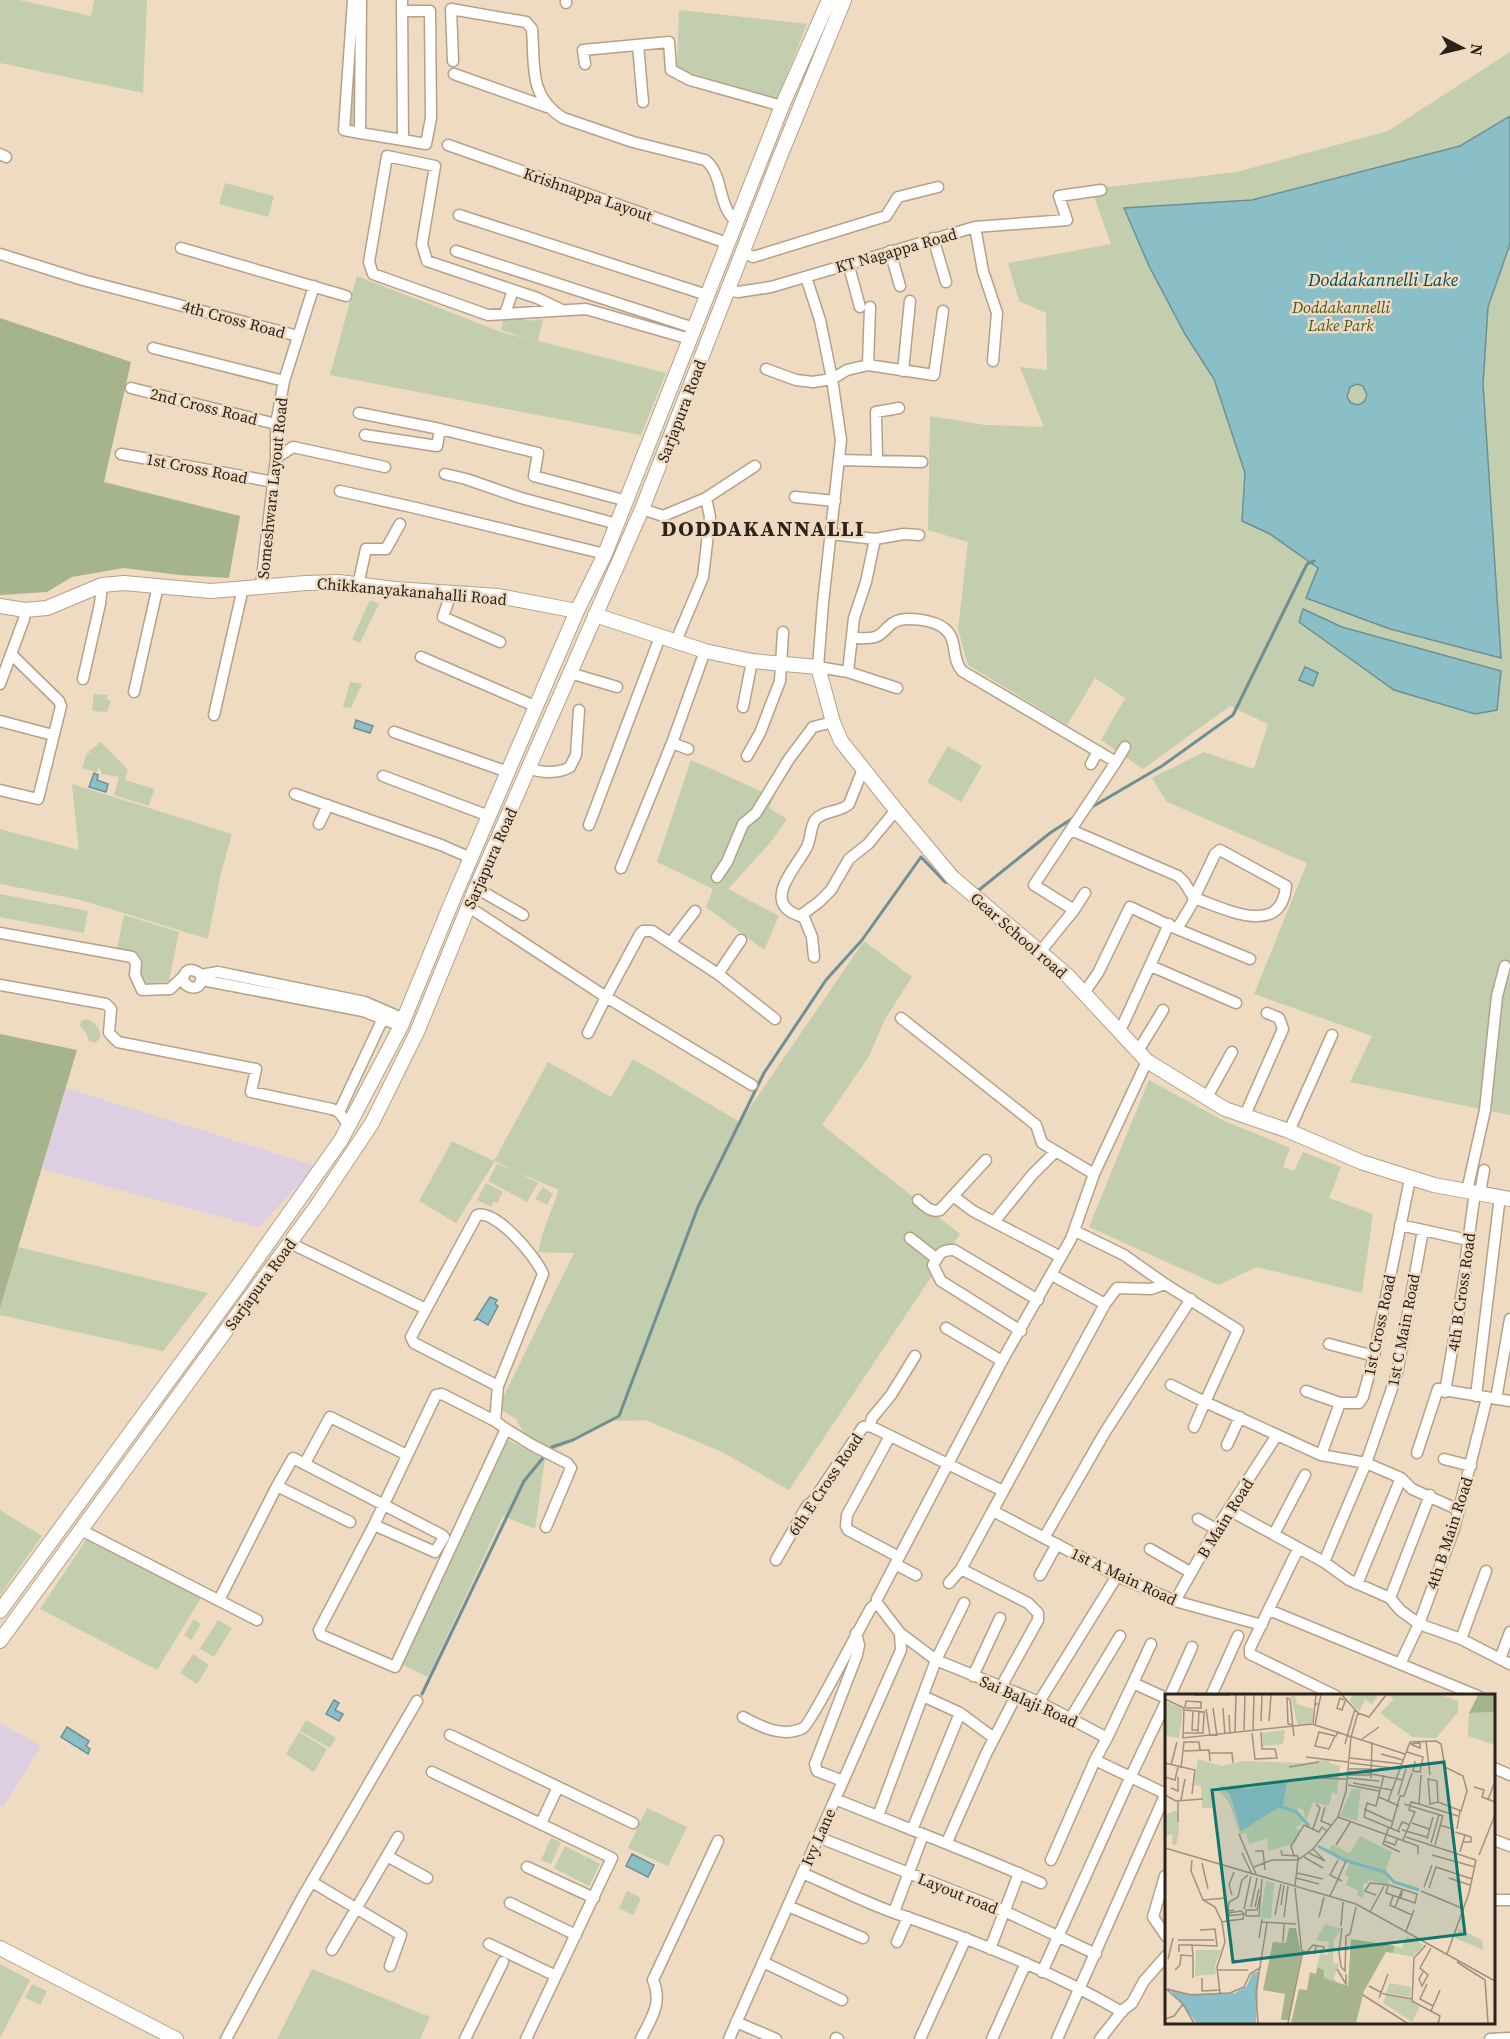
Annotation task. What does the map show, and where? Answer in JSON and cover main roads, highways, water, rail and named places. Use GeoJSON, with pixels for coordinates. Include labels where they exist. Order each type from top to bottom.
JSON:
{"type":"FeatureCollection","features":[{"type":"Feature","properties":{"kind":"main road","name":"Sarjapura Road"},"geometry":{"type":"LineString","coordinates":[[0,1611],[250,1269],[349,1126],[402,1022],[577,610],[605,554],[782,106],[835,4]]}},
{"type":"Feature","properties":{"kind":"main road","name":"Sarjapura Road"},"geometry":{"type":"LineString","coordinates":[[0,1641],[290,1243],[353,1154],[372,1123],[417,1032],[476,888],[642,509],[743,252],[835,4]]}},
{"type":"Feature","properties":{"kind":"main road","name":"Chikkanayakanahalli Road"},"geometry":{"type":"LineString","coordinates":[[0,606],[25,610],[47,608],[102,585],[124,583],[211,591],[339,582],[498,596],[577,610]]}},
{"type":"Feature","properties":{"kind":"main road","name":"Gear School road"},"geometry":{"type":"LineString","coordinates":[[595,615],[705,651],[752,661],[818,667],[833,722],[841,741],[896,810],[963,886],[1084,993],[1143,1056],[1225,1108],[1349,1150],[1410,1179],[1505,1198]]}},
{"type":"Feature","properties":{"kind":"main road"},"geometry":{"type":"LineString","coordinates":[[29,1570],[44,1581]]}},
{"type":"Feature","properties":{"kind":"main road"},"geometry":{"type":"LineString","coordinates":[[0,1948],[176,2039]]}},
{"type":"Feature","properties":{"kind":"water","name":"Doddakannelli Lake"},"geometry":{"type":"Polygon","coordinates":[[[1510,116],[1510,244],[1488,307],[1483,384],[1501,658],[1390,629],[1306,598],[1318,568],[1270,534],[1242,521],[1245,473],[1214,379],[1185,334],[1149,266],[1124,208],[1252,200],[1460,146],[1510,116]],[[1357,384],[1350,387],[1347,397],[1351,403],[1358,405],[1364,402],[1367,395],[1363,386],[1357,384]]]}},
{"type":"Feature","properties":{"kind":"water"},"geometry":{"type":"Polygon","coordinates":[[[1303,609],[1342,627],[1501,671],[1497,710],[1475,714],[1394,690],[1299,622],[1303,609]]]}},
{"type":"Feature","properties":{"kind":"water"},"geometry":{"type":"Polygon","coordinates":[[[1305,667],[1318,673],[1313,686],[1299,680],[1305,667]]]}},
{"type":"Feature","properties":{"kind":"water"},"geometry":{"type":"Polygon","coordinates":[[[356,720],[373,726],[370,733],[354,728],[356,720]]]}},
{"type":"Feature","properties":{"kind":"water"},"geometry":{"type":"Polygon","coordinates":[[[94,773],[98,775],[97,780],[108,784],[106,792],[89,787],[94,773]]]}},
{"type":"Feature","properties":{"kind":"water"},"geometry":{"type":"Polygon","coordinates":[[[490,1297],[497,1300],[495,1304],[498,1306],[488,1325],[478,1319],[475,1320],[490,1297]]]}},
{"type":"Feature","properties":{"kind":"water"},"geometry":{"type":"Polygon","coordinates":[[[334,1700],[339,1703],[335,1710],[343,1714],[339,1721],[326,1714],[334,1700]]]}},
{"type":"Feature","properties":{"kind":"water"},"geometry":{"type":"Polygon","coordinates":[[[67,1727],[89,1741],[86,1746],[90,1749],[88,1754],[61,1737],[67,1727]]]}},
{"type":"Feature","properties":{"kind":"water"},"geometry":{"type":"Polygon","coordinates":[[[632,1854],[654,1865],[648,1877],[626,1866],[632,1854]]]}},
{"type":"Feature","properties":{"kind":"waterway"},"geometry":{"type":"LineString","coordinates":[[1092,807],[1162,766],[1233,715],[1307,564],[1314,561]]}},
{"type":"Feature","properties":{"kind":"waterway"},"geometry":{"type":"LineString","coordinates":[[975,889],[979,890],[1050,833],[1073,818]]}},
{"type":"Feature","properties":{"kind":"waterway"},"geometry":{"type":"LineString","coordinates":[[422,1694],[524,1481],[552,1447],[573,1440],[619,1416],[698,1207],[764,1073],[826,980],[862,940],[921,857],[945,882],[951,883]]}},
{"type":"Feature","properties":{"kind":"district","name":"DODDAKANNALLI"},"geometry":{"type":"Point","coordinates":[763,528]}},
{"type":"Feature","properties":{"kind":"park label","name":"Doddakannelli Lake Park"},"geometry":{"type":"Point","coordinates":[1341,316]}}]}
